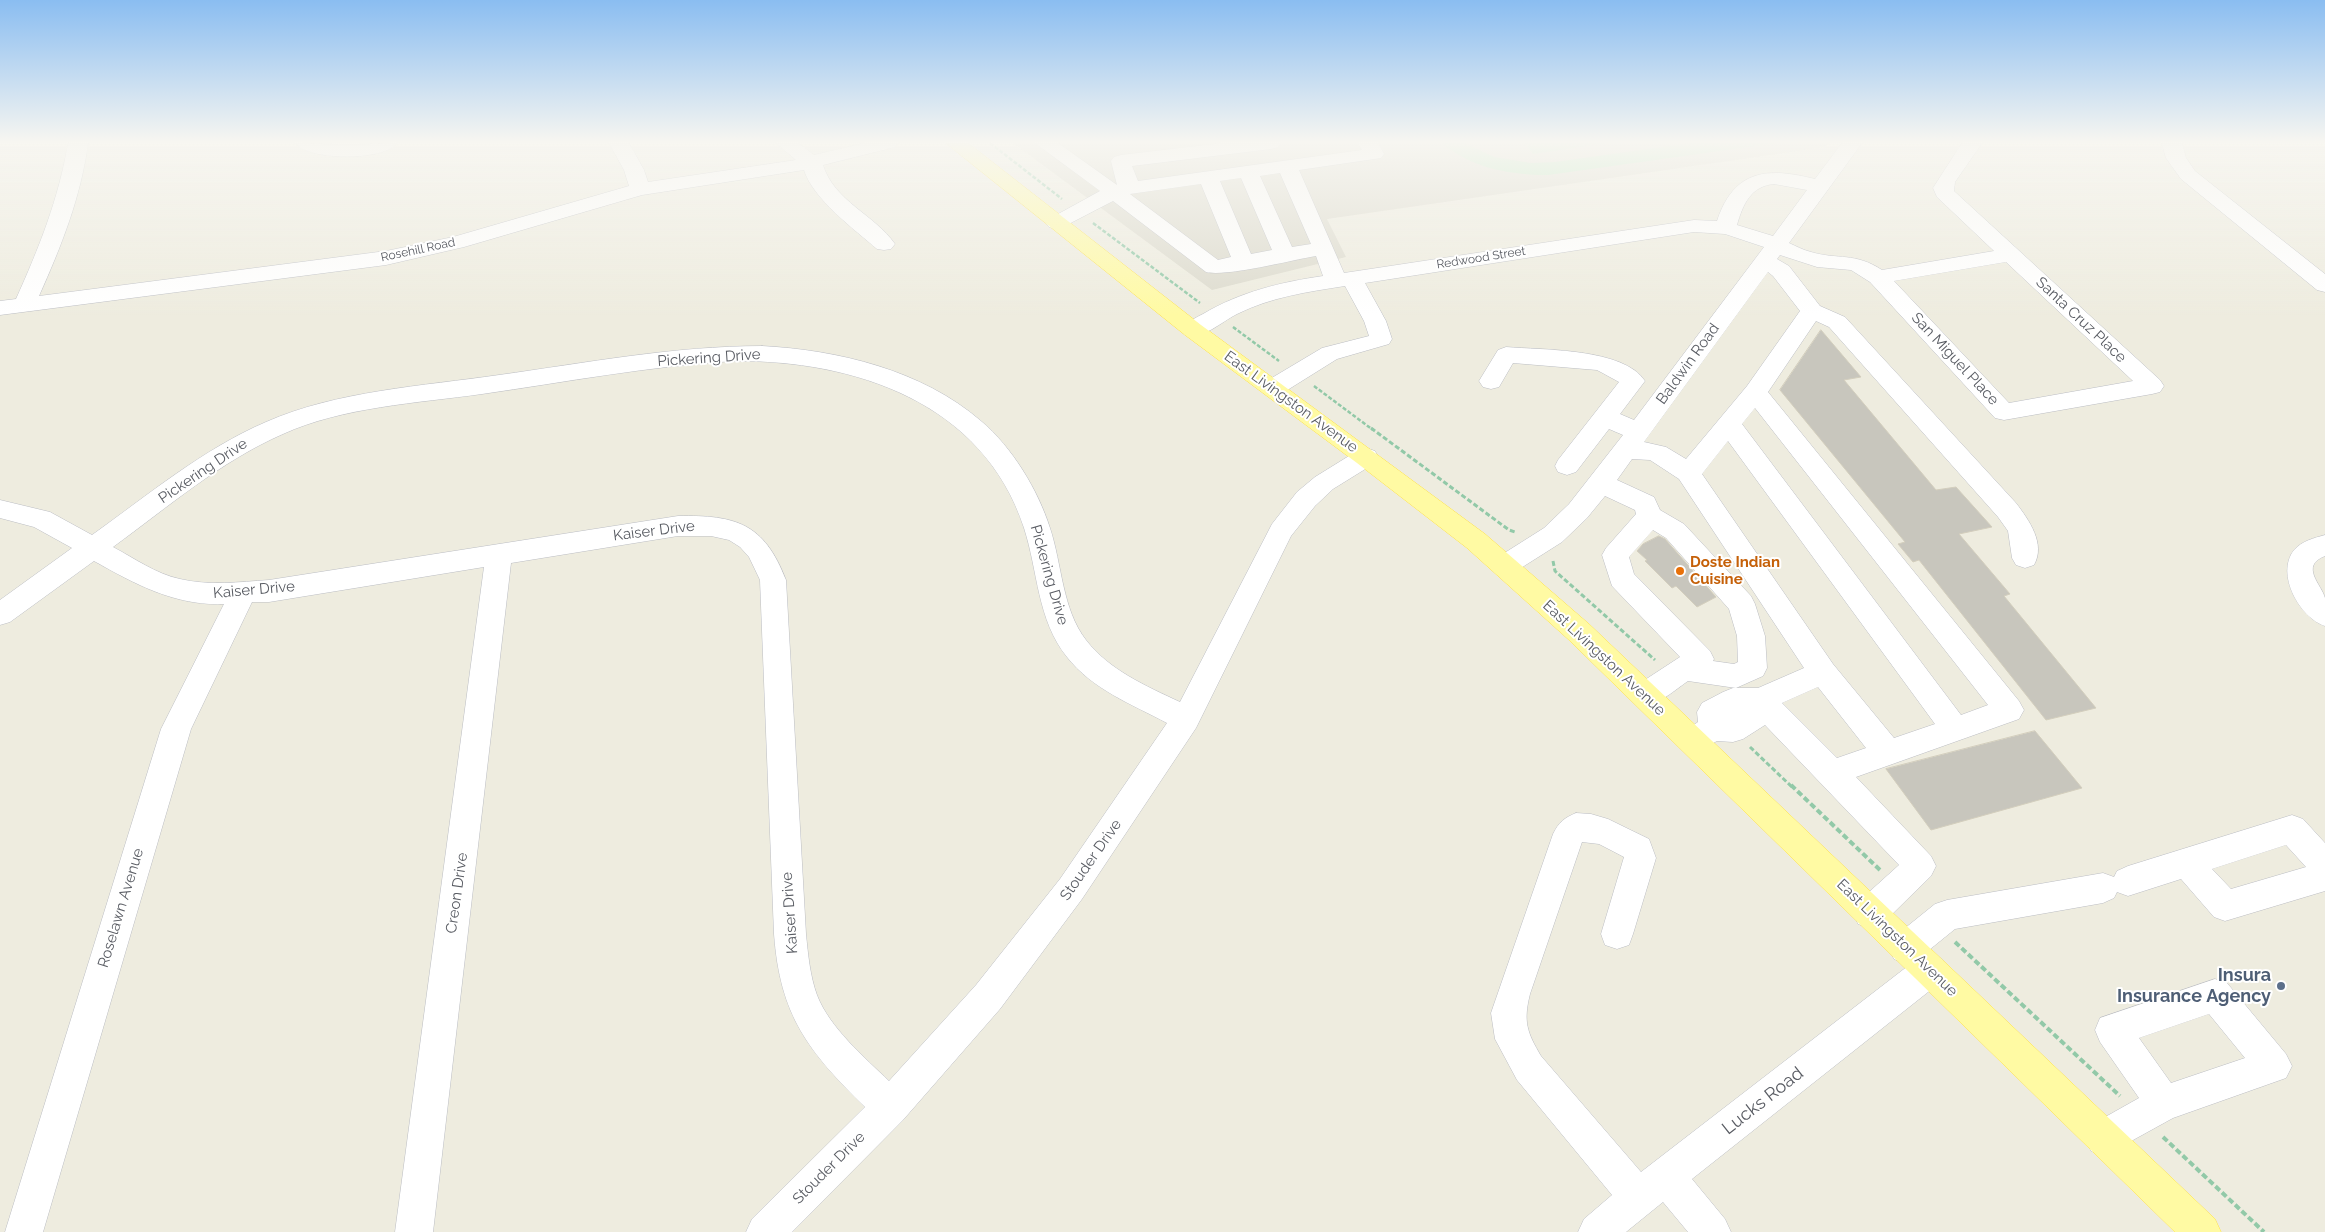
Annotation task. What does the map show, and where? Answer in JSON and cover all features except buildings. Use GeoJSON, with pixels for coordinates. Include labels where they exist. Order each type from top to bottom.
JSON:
{"type":"FeatureCollection","features":[{"type":"Feature","properties":{"kind":"main road","name":"East Livingston Avenue"},"geometry":{"type":"LineString","coordinates":[[1028,200],[1193,330],[1366,457],[1476,541],[1567,622],[1644,695],[1703,735],[1870,913],[2202,1232]]}},
{"type":"Feature","properties":{"kind":"street"},"geometry":{"type":"LineString","coordinates":[[24,305],[56,233],[66,200]]}},
{"type":"Feature","properties":{"kind":"street","name":"Rosehill Road"},"geometry":{"type":"LineString","coordinates":[[0,308],[386,258],[457,242],[600,200]]}},
{"type":"Feature","properties":{"kind":"street"},"geometry":{"type":"LineString","coordinates":[[836,200],[884,244]]}},
{"type":"Feature","properties":{"kind":"street"},"geometry":{"type":"LineString","coordinates":[[1056,223],[1101,200]]}},
{"type":"Feature","properties":{"kind":"street"},"geometry":{"type":"LineString","coordinates":[[1134,200],[1211,266],[1218,268],[1324,248]]}},
{"type":"Feature","properties":{"kind":"street"},"geometry":{"type":"LineString","coordinates":[[1218,200],[1244,263]]}},
{"type":"Feature","properties":{"kind":"street"},"geometry":{"type":"LineString","coordinates":[[1261,200],[1286,256]]}},
{"type":"Feature","properties":{"kind":"street"},"geometry":{"type":"LineString","coordinates":[[1273,388],[1330,352],[1381,339],[1375,321],[1343,280],[1324,248],[1303,200]]}},
{"type":"Feature","properties":{"kind":"street"},"geometry":{"type":"LineString","coordinates":[[1725,228],[1735,200]]}},
{"type":"Feature","properties":{"kind":"street","name":"Baldwin Road"},"geometry":{"type":"LineString","coordinates":[[1504,566],[1553,535],[1578,511],[1633,443],[1809,200]]}},
{"type":"Feature","properties":{"kind":"street","name":"Santa Cruz Place"},"geometry":{"type":"LineString","coordinates":[[1952,200],[2152,386]]}},
{"type":"Feature","properties":{"kind":"street"},"geometry":{"type":"LineString","coordinates":[[2219,200],[2325,285]]}},
{"type":"Feature","properties":{"kind":"street","name":"Redwood Street"},"geometry":{"type":"LineString","coordinates":[[1193,330],[1222,310],[1288,288],[1694,226],[1725,228],[1770,253]]}},
{"type":"Feature","properties":{"kind":"street"},"geometry":{"type":"LineString","coordinates":[[1770,253],[1781,271],[1812,311],[1837,322],[2007,510],[2021,529],[2025,558]]}},
{"type":"Feature","properties":{"kind":"street","name":"San Miguel Place"},"geometry":{"type":"LineString","coordinates":[[1770,253],[1859,264],[1878,277],[2004,412],[2152,386]]}},
{"type":"Feature","properties":{"kind":"street"},"geometry":{"type":"LineString","coordinates":[[1878,277],[2010,255]]}},
{"type":"Feature","properties":{"kind":"street"},"geometry":{"type":"LineString","coordinates":[[1688,473],[1755,392],[1812,311]]}},
{"type":"Feature","properties":{"kind":"street","name":"Pickering Drive"},"geometry":{"type":"LineString","coordinates":[[0,614],[228,451],[258,435],[323,411],[367,402],[680,358],[736,353],[791,355],[840,363],[890,378],[934,400],[973,427],[1004,463],[1023,495],[1037,528],[1051,593],[1061,623],[1077,649],[1108,678],[1186,719]]}},
{"type":"Feature","properties":{"kind":"street"},"geometry":{"type":"LineString","coordinates":[[1491,381],[1506,355],[1601,363],[1622,372],[1633,381],[1567,466]]}},
{"type":"Feature","properties":{"kind":"street"},"geometry":{"type":"LineString","coordinates":[[1755,392],[2009,710],[1832,773]]}},
{"type":"Feature","properties":{"kind":"street"},"geometry":{"type":"LineString","coordinates":[[1605,417],[1633,443],[1642,460],[1664,470],[1688,473],[1823,672],[1888,753]]}},
{"type":"Feature","properties":{"kind":"street"},"geometry":{"type":"LineString","coordinates":[[1729,424],[1955,730]]}},
{"type":"Feature","properties":{"kind":"street","name":"Stouder Drive"},"geometry":{"type":"LineString","coordinates":[[765,1232],[890,1107],[988,997],[1071,889],[1186,719],[1281,531],[1306,498],[1324,483],[1366,457]]}},
{"type":"Feature","properties":{"kind":"street"},"geometry":{"type":"LineString","coordinates":[[1601,483],[1645,504],[1650,516],[1675,531],[1741,604],[1751,636],[1754,668],[1736,676],[1684,669]]}},
{"type":"Feature","properties":{"kind":"street","name":"Kaiser Drive"},"geometry":{"type":"LineString","coordinates":[[0,509],[40,519],[146,577],[175,589],[207,594],[242,594],[269,591],[678,526],[701,525],[724,528],[743,535],[758,547],[768,561],[773,580],[790,934],[794,968],[804,1005],[831,1046],[890,1107]]}},
{"type":"Feature","properties":{"kind":"street"},"geometry":{"type":"LineString","coordinates":[[1644,695],[1700,659],[1622,579],[1616,566],[1615,555],[1650,516]]}},
{"type":"Feature","properties":{"kind":"street"},"geometry":{"type":"LineString","coordinates":[[2325,545],[2310,550],[2303,559],[2299,569],[2307,594],[2325,616]]}},
{"type":"Feature","properties":{"kind":"street","name":"Creon Drive"},"geometry":{"type":"LineString","coordinates":[[414,1232],[499,554]]}},
{"type":"Feature","properties":{"kind":"street","name":"Roselawn Avenue"},"geometry":{"type":"LineString","coordinates":[[24,1232],[152,804],[176,730],[242,594]]}},
{"type":"Feature","properties":{"kind":"street"},"geometry":{"type":"LineString","coordinates":[[1703,735],[1733,730],[1754,718],[1764,699],[1823,672]]}},
{"type":"Feature","properties":{"kind":"street"},"geometry":{"type":"LineString","coordinates":[[1743,673],[1764,699],[1920,866],[1870,913]]}},
{"type":"Feature","properties":{"kind":"street"},"geometry":{"type":"LineString","coordinates":[[1617,934],[1640,858],[1638,849],[1630,842],[1584,826],[1576,827],[1569,834],[1513,994],[1508,1013],[1512,1039],[1529,1068],[1653,1187],[1712,1232]]}},
{"type":"Feature","properties":{"kind":"street","name":"Lucks Road"},"geometry":{"type":"LineString","coordinates":[[1597,1232],[1653,1187],[1918,959],[1947,915],[2115,884],[2292,829],[2325,865]]}},
{"type":"Feature","properties":{"kind":"street"},"geometry":{"type":"LineString","coordinates":[[2187,863],[2226,906],[2325,876]]}},
{"type":"Feature","properties":{"kind":"street"},"geometry":{"type":"LineString","coordinates":[[2104,1138],[2164,1103]]}},
{"type":"Feature","properties":{"kind":"shaded area"},"geometry":{"type":"Polygon","coordinates":[[[1091,200],[1455,200],[1327,219],[1346,257],[1212,290],[1091,200]]]}},
{"type":"Feature","properties":{"kind":"place","name":"Doste Indian Cuisine"},"geometry":{"type":"Point","coordinates":[1680,571]}},
{"type":"Feature","properties":{"kind":"place","name":"Insura Insurance Agency"},"geometry":{"type":"Point","coordinates":[2281,986]}}]}
